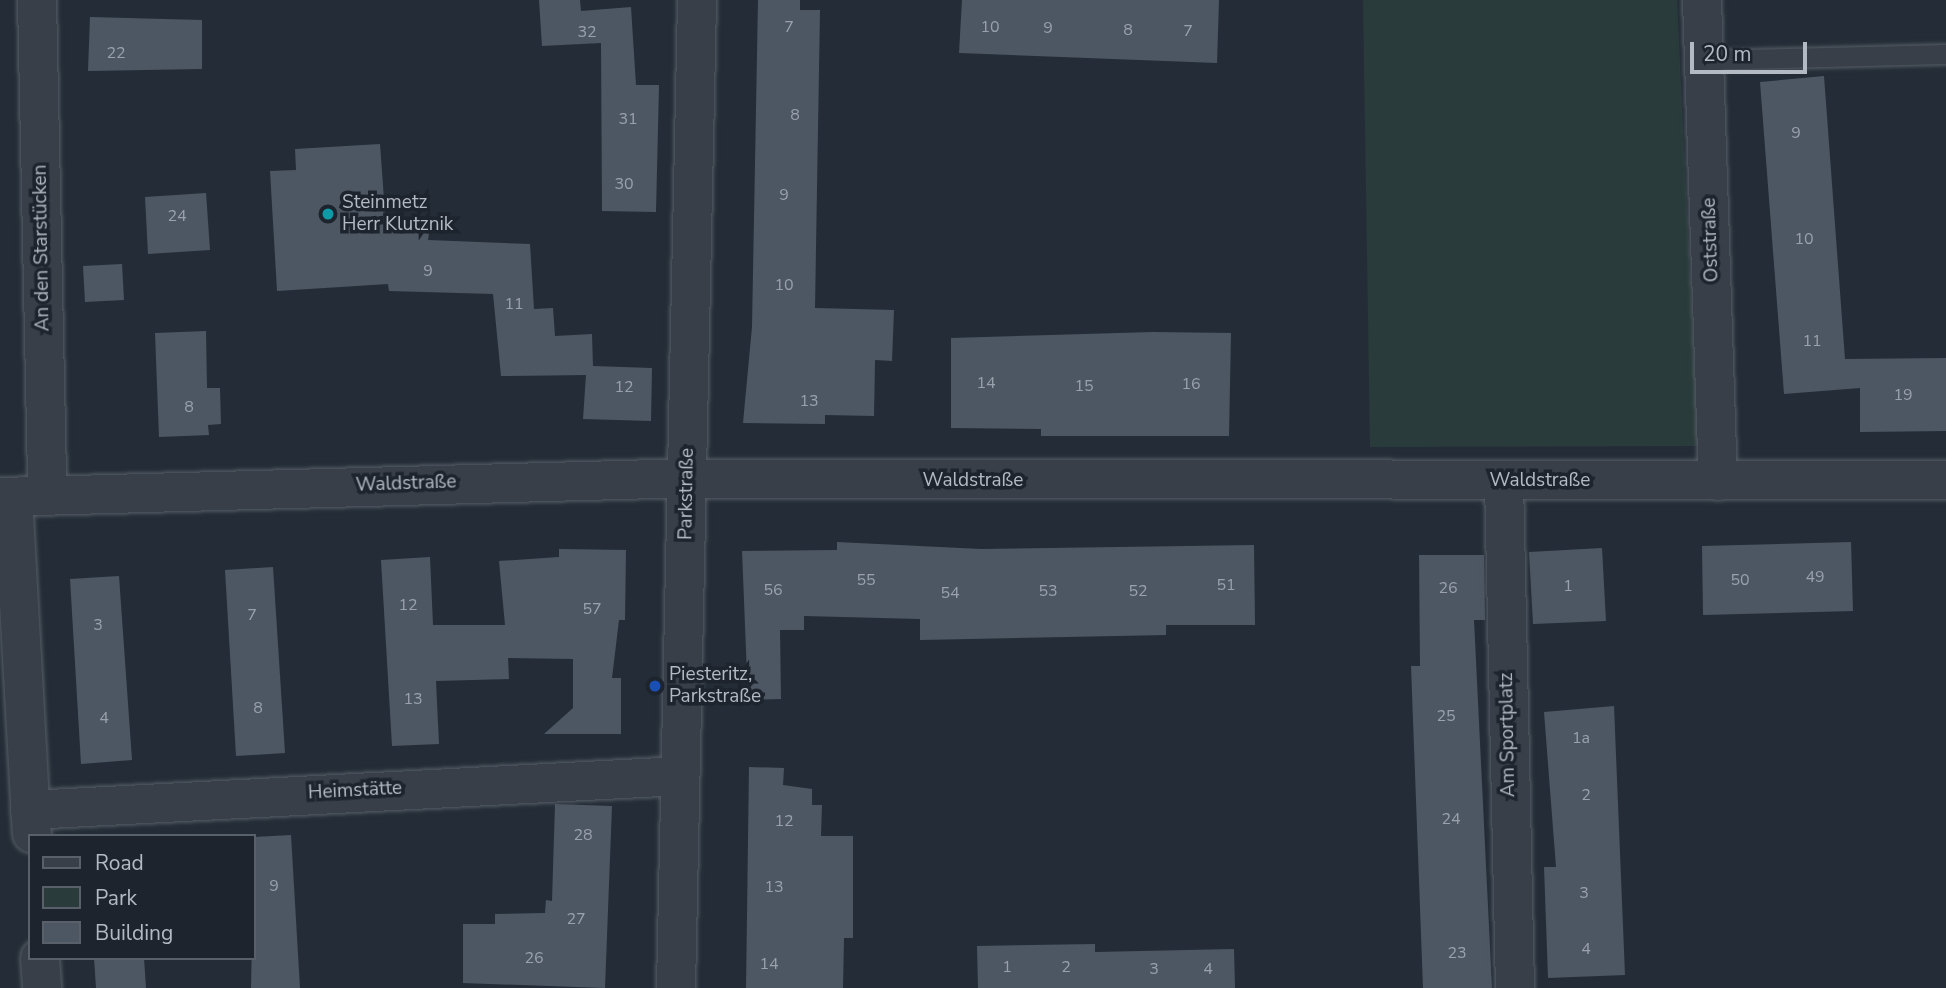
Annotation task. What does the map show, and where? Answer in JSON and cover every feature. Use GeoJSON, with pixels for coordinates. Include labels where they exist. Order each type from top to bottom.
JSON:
{"type":"FeatureCollection","features":[{"type":"Feature","properties":{"kind":"street","name":"An den Starstücken"},"geometry":{"type":"LineString","coordinates":[[20,496],[37,0]]}},
{"type":"Feature","properties":{"kind":"street","name":"Parkstraße"},"geometry":{"type":"LineString","coordinates":[[676,988],[697,0]]}},
{"type":"Feature","properties":{"kind":"street","name":"Oststraße"},"geometry":{"type":"LineString","coordinates":[[1702,0],[1718,481]]}},
{"type":"Feature","properties":{"kind":"street","name":"Waldstraße"},"geometry":{"type":"LineString","coordinates":[[20,496],[687,480],[1946,480]]}},
{"type":"Feature","properties":{"kind":"street","name":"Am Sportplatz"},"geometry":{"type":"LineString","coordinates":[[1504,481],[1515,988]]}},
{"type":"Feature","properties":{"kind":"street","name":"Heimstätte"},"geometry":{"type":"LineString","coordinates":[[20,496],[31,823],[680,776]]}},
{"type":"Feature","properties":{"kind":"street"},"geometry":{"type":"LineString","coordinates":[[40,960],[42,988]]}},
{"type":"Feature","properties":{"kind":"lane"},"geometry":{"type":"LineString","coordinates":[[1704,60],[1946,54]]}},
{"type":"Feature","properties":{"kind":"green space"},"geometry":{"type":"Polygon","coordinates":[[[1363,0],[1677,0],[1698,446],[1370,447],[1363,0]]]}},
{"type":"Feature","properties":{"kind":"building"},"geometry":{"type":"Polygon","coordinates":[[[539,0],[580,0],[581,11],[631,7],[636,85],[659,85],[656,212],[602,211],[601,43],[542,46],[539,0]]]}},
{"type":"Feature","properties":{"kind":"building"},"geometry":{"type":"Polygon","coordinates":[[[758,0],[800,0],[800,10],[820,10],[815,308],[894,310],[892,361],[875,360],[874,416],[825,415],[825,424],[743,423],[752,327],[758,0]]]}},
{"type":"Feature","properties":{"kind":"building"},"geometry":{"type":"Polygon","coordinates":[[[962,0],[1219,0],[1217,63],[959,53],[962,0]]]}},
{"type":"Feature","properties":{"kind":"building"},"geometry":{"type":"Polygon","coordinates":[[[90,17],[202,20],[202,69],[88,71],[90,17]]]}},
{"type":"Feature","properties":{"kind":"building"},"geometry":{"type":"Polygon","coordinates":[[[1824,76],[1845,359],[1946,358],[1946,431],[1860,432],[1860,388],[1784,394],[1760,82],[1824,76]]]}},
{"type":"Feature","properties":{"kind":"building"},"geometry":{"type":"Polygon","coordinates":[[[380,144],[385,213],[430,227],[428,240],[530,244],[534,309],[553,308],[555,336],[592,334],[593,366],[652,368],[651,421],[583,419],[586,375],[501,376],[493,294],[389,291],[388,284],[277,291],[270,171],[296,170],[295,149],[380,144]]]}},
{"type":"Feature","properties":{"kind":"building"},"geometry":{"type":"Polygon","coordinates":[[[206,193],[210,250],[148,254],[145,197],[206,193]]]}},
{"type":"Feature","properties":{"kind":"building"},"geometry":{"type":"Polygon","coordinates":[[[122,264],[124,300],[85,302],[83,266],[122,264]]]}},
{"type":"Feature","properties":{"kind":"building"},"geometry":{"type":"Polygon","coordinates":[[[206,331],[207,388],[220,388],[221,424],[208,425],[209,435],[159,437],[155,333],[206,331]]]}},
{"type":"Feature","properties":{"kind":"building"},"geometry":{"type":"Polygon","coordinates":[[[1153,332],[1231,333],[1229,436],[1041,436],[1041,429],[951,428],[951,338],[1153,332]]]}},
{"type":"Feature","properties":{"kind":"building"},"geometry":{"type":"Polygon","coordinates":[[[837,542],[981,549],[1254,545],[1255,625],[1166,625],[1166,635],[920,640],[920,619],[804,616],[804,630],[780,630],[781,699],[748,700],[742,551],[837,550],[837,542]]]}},
{"type":"Feature","properties":{"kind":"building"},"geometry":{"type":"Polygon","coordinates":[[[1851,542],[1853,611],[1703,615],[1702,546],[1851,542]]]}},
{"type":"Feature","properties":{"kind":"building"},"geometry":{"type":"Polygon","coordinates":[[[1602,548],[1606,621],[1533,624],[1529,552],[1602,548]]]}},
{"type":"Feature","properties":{"kind":"building"},"geometry":{"type":"Polygon","coordinates":[[[559,549],[626,550],[625,620],[619,620],[612,678],[621,678],[621,734],[544,734],[573,708],[573,659],[508,658],[509,679],[436,681],[439,744],[392,746],[381,560],[430,557],[433,625],[505,625],[499,561],[559,557],[559,549]]]}},
{"type":"Feature","properties":{"kind":"building"},"geometry":{"type":"Polygon","coordinates":[[[1419,555],[1484,555],[1485,620],[1474,620],[1492,988],[1423,988],[1411,666],[1420,666],[1419,555]]]}},
{"type":"Feature","properties":{"kind":"building"},"geometry":{"type":"Polygon","coordinates":[[[273,567],[285,753],[236,756],[225,570],[273,567]]]}},
{"type":"Feature","properties":{"kind":"building"},"geometry":{"type":"Polygon","coordinates":[[[119,576],[132,760],[81,764],[70,579],[119,576]]]}},
{"type":"Feature","properties":{"kind":"building"},"geometry":{"type":"Polygon","coordinates":[[[1614,706],[1625,975],[1548,978],[1544,867],[1556,867],[1544,712],[1614,706]]]}},
{"type":"Feature","properties":{"kind":"building"},"geometry":{"type":"Polygon","coordinates":[[[749,767],[784,768],[783,785],[812,789],[812,805],[822,805],[821,836],[853,836],[853,938],[844,938],[843,988],[746,988],[749,767]]]}},
{"type":"Feature","properties":{"kind":"building"},"geometry":{"type":"Polygon","coordinates":[[[555,804],[612,806],[605,988],[463,983],[463,924],[495,924],[495,914],[545,913],[546,900],[552,901],[555,804]]]}},
{"type":"Feature","properties":{"kind":"building"},"geometry":{"type":"Polygon","coordinates":[[[291,835],[300,988],[251,988],[252,960],[256,960],[256,837],[291,835]]]}},
{"type":"Feature","properties":{"kind":"building"},"geometry":{"type":"Polygon","coordinates":[[[1095,944],[1095,952],[1234,949],[1235,988],[978,988],[977,946],[1095,944]]]}},
{"type":"Feature","properties":{"kind":"building"},"geometry":{"type":"Polygon","coordinates":[[[94,960],[144,960],[146,988],[96,988],[94,960]]]}},
{"type":"Feature","properties":{"kind":"place","name":"Steinmetz Herr Klutznik"},"geometry":{"type":"Point","coordinates":[328,214]}},
{"type":"Feature","properties":{"kind":"place","name":"Piesteritz, Parkstraße"},"geometry":{"type":"Point","coordinates":[655,686]}}]}
